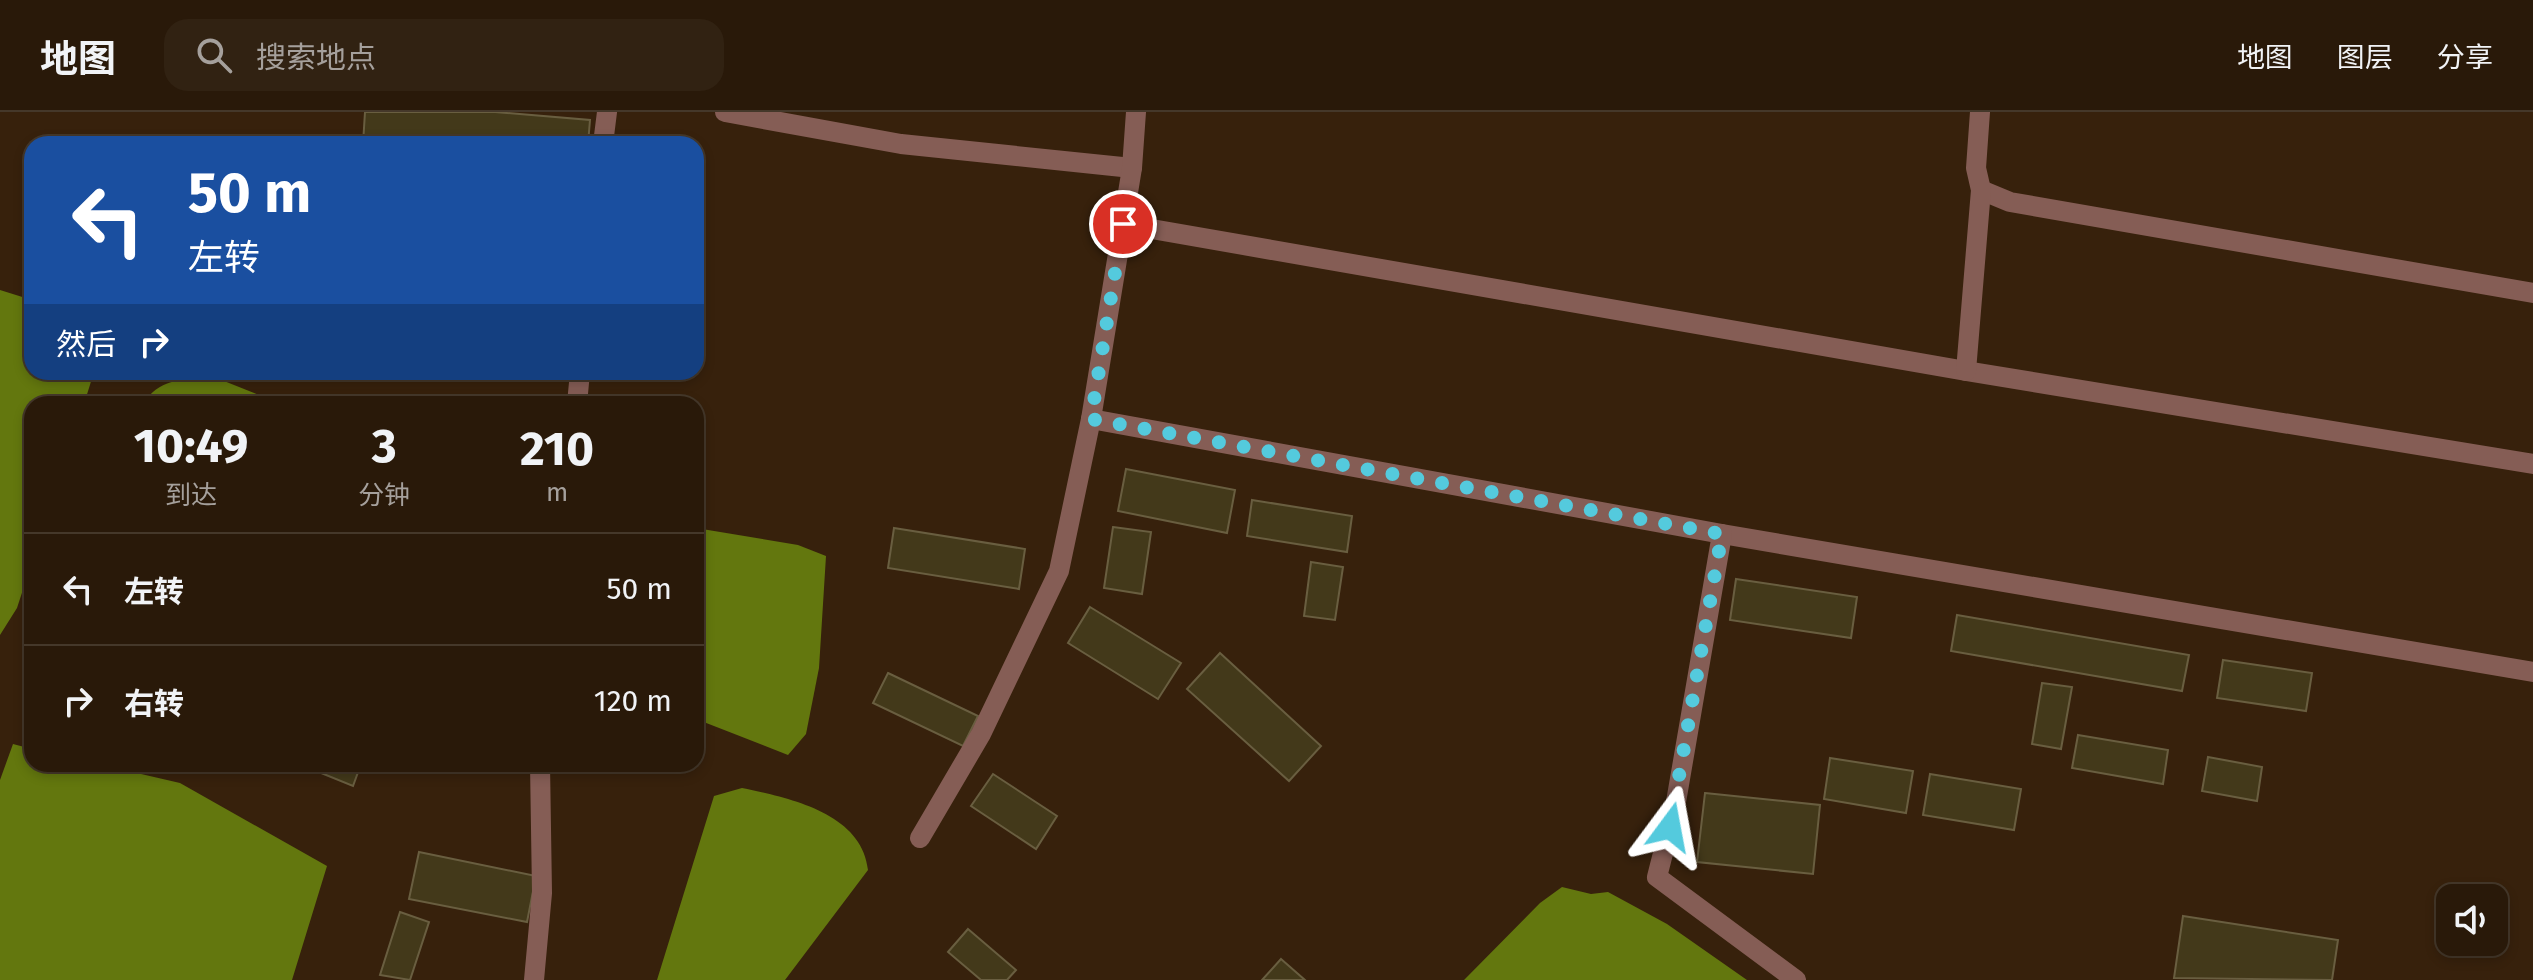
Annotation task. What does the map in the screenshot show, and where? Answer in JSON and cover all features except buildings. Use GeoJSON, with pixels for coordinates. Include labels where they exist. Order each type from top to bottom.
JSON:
{"type":"FeatureCollection","features":[{"type":"Feature","properties":{"kind":"street"},"geometry":{"type":"LineString","coordinates":[[604,136],[607,112]]}},
{"type":"Feature","properties":{"kind":"street"},"geometry":{"type":"LineString","coordinates":[[725,112],[901,144],[1132,168]]}},
{"type":"Feature","properties":{"kind":"street"},"geometry":{"type":"LineString","coordinates":[[920,838],[981,734],[1059,571],[1091,419],[1132,168],[1136,112]]}},
{"type":"Feature","properties":{"kind":"street"},"geometry":{"type":"LineString","coordinates":[[1966,371],[1981,190],[1976,168],[1980,112]]}},
{"type":"Feature","properties":{"kind":"street"},"geometry":{"type":"LineString","coordinates":[[1981,190],[2010,202],[2533,293]]}},
{"type":"Feature","properties":{"kind":"street"},"geometry":{"type":"LineString","coordinates":[[1123,224],[1966,371],[2533,464]]}},
{"type":"Feature","properties":{"kind":"street"},"geometry":{"type":"LineString","coordinates":[[1091,419],[1722,534],[2533,672]]}},
{"type":"Feature","properties":{"kind":"street"},"geometry":{"type":"LineString","coordinates":[[1722,534],[1676,802],[1657,877],[1796,980]]}},
{"type":"Feature","properties":{"kind":"street"},"geometry":{"type":"LineString","coordinates":[[534,980],[542,893],[540,772]]}},
{"type":"Feature","properties":{"kind":"shaded area"},"geometry":{"type":"Polygon","coordinates":[[[0,290],[24,298],[24,380],[92,380],[86,396],[24,396],[24,587],[17,608],[0,635],[0,290]]]}},
{"type":"Feature","properties":{"kind":"shaded area"},"geometry":{"type":"Polygon","coordinates":[[[179,380],[222,380],[262,396],[149,396],[164,385],[179,380]]]}},
{"type":"Feature","properties":{"kind":"shaded area"},"geometry":{"type":"Polygon","coordinates":[[[704,529],[798,545],[826,556],[819,668],[806,734],[788,755],[704,722],[704,529]]]}},
{"type":"Feature","properties":{"kind":"shaded area"},"geometry":{"type":"Polygon","coordinates":[[[13,744],[24,747],[24,772],[133,772],[180,783],[327,866],[292,980],[0,980],[0,780],[13,744]]]}},
{"type":"Feature","properties":{"kind":"shaded area"},"geometry":{"type":"Polygon","coordinates":[[[742,788],[801,803],[838,822],[863,851],[868,870],[785,980],[657,980],[714,796],[742,788]]]}},
{"type":"Feature","properties":{"kind":"shaded area"},"geometry":{"type":"Polygon","coordinates":[[[1562,887],[1591,894],[1608,892],[1667,924],[1747,980],[1464,980],[1540,903],[1562,887]]]}},
{"type":"Feature","properties":{"kind":"route"},"geometry":{"type":"LineString","coordinates":[[1123,224],[1091,419],[1722,534],[1670,827]]}}]}
